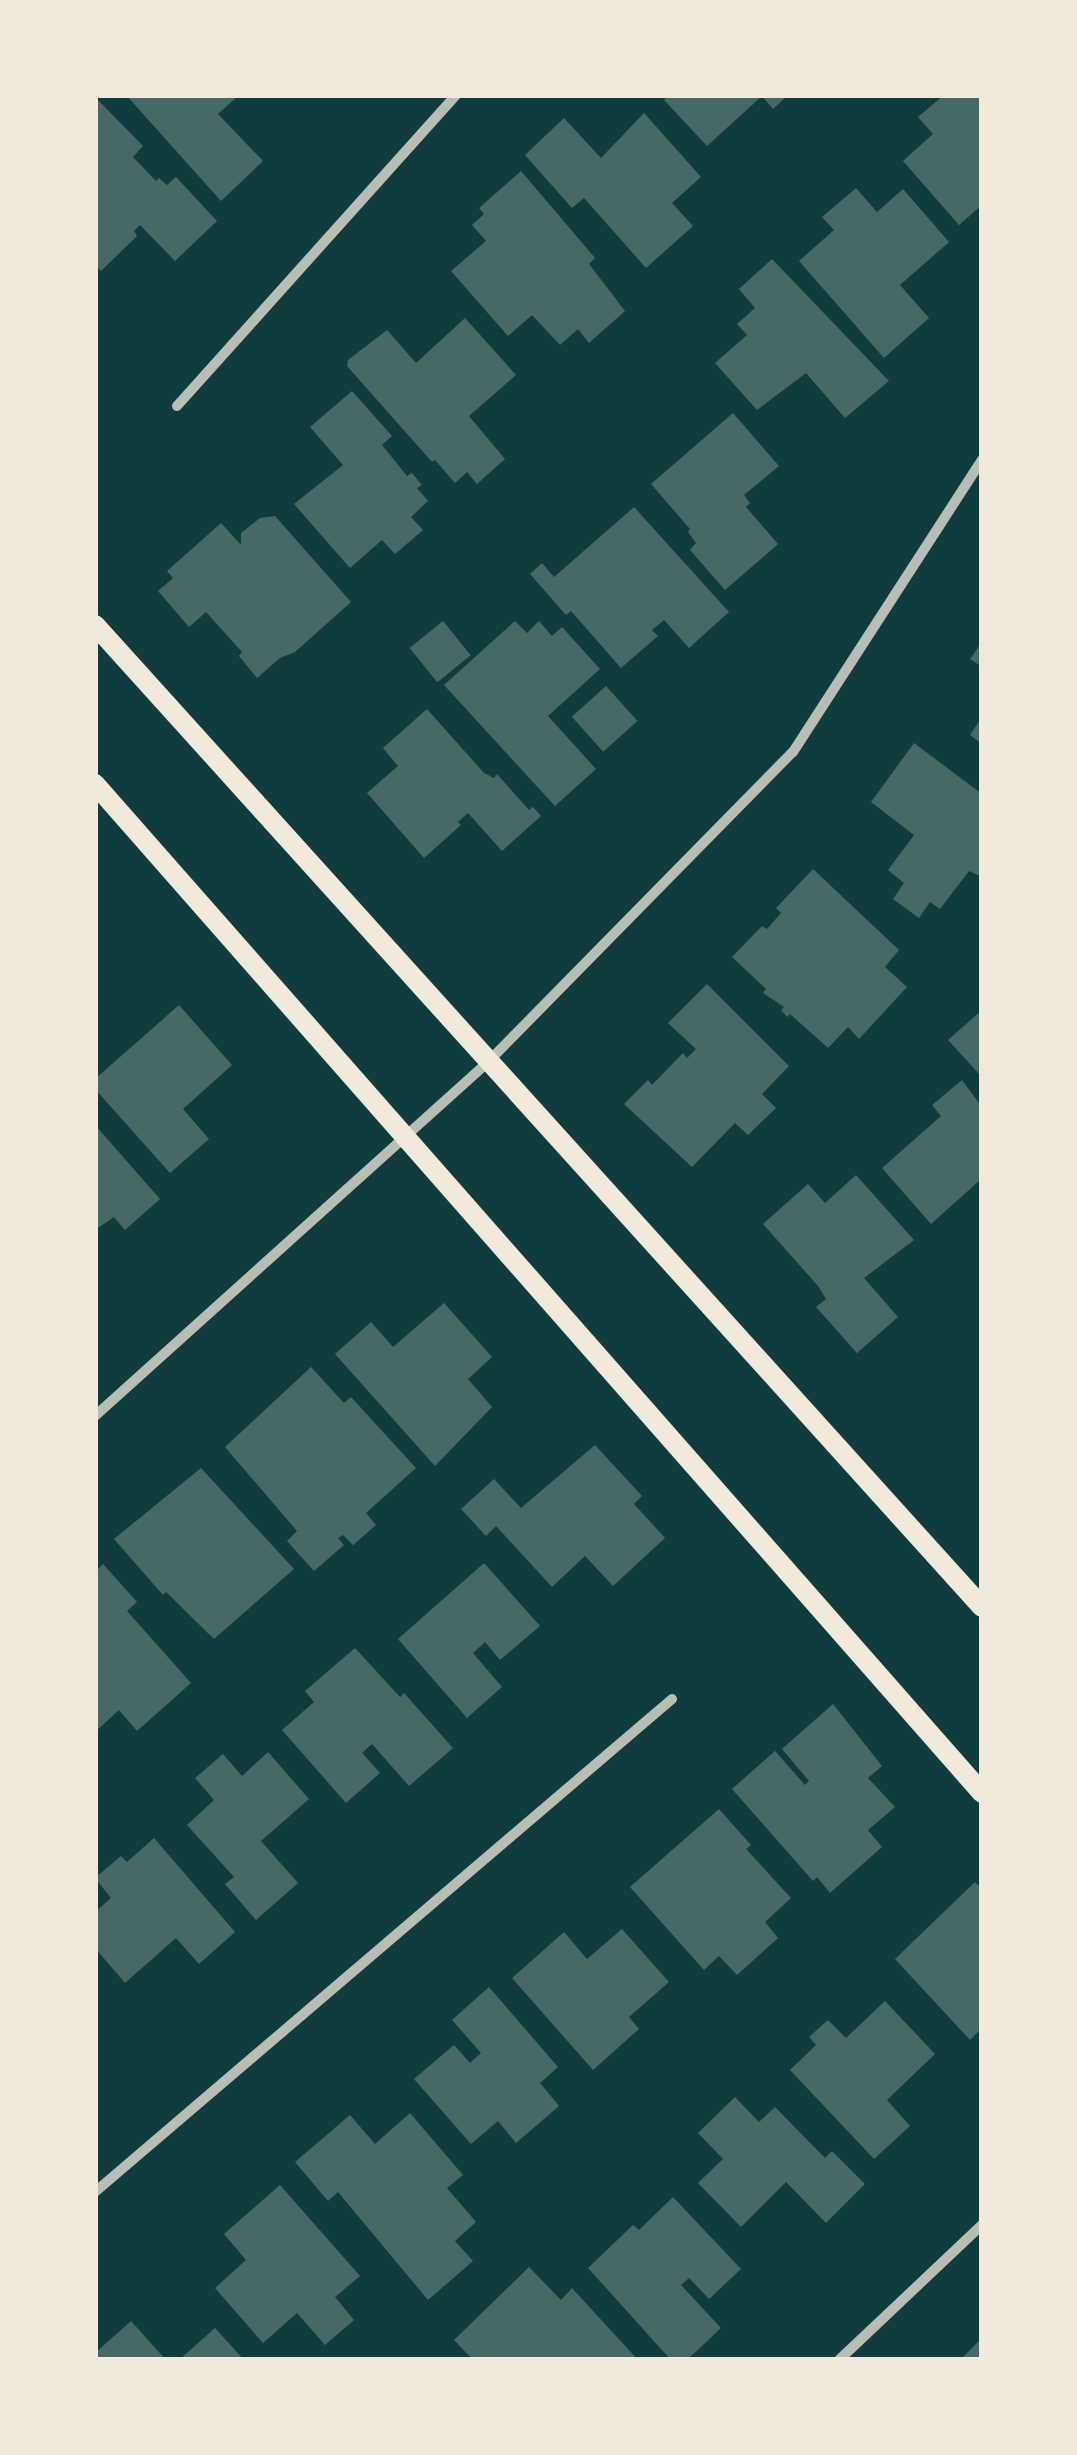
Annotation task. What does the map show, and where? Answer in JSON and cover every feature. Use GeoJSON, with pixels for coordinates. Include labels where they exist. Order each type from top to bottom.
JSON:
{"type":"FeatureCollection","features":[{"type":"Feature","properties":{"kind":"main road"},"geometry":{"type":"LineString","coordinates":[[95,625],[982,1608]]}},
{"type":"Feature","properties":{"kind":"main road"},"geometry":{"type":"LineString","coordinates":[[95,784],[982,1793]]}},
{"type":"Feature","properties":{"kind":"street"},"geometry":{"type":"LineString","coordinates":[[178,406],[456,95]]}},
{"type":"Feature","properties":{"kind":"street"},"geometry":{"type":"LineString","coordinates":[[95,1416],[488,1062],[792,752],[982,460]]}},
{"type":"Feature","properties":{"kind":"street"},"geometry":{"type":"LineString","coordinates":[[95,2192],[672,1698]]}},
{"type":"Feature","properties":{"kind":"street"},"geometry":{"type":"LineString","coordinates":[[839,2360],[982,2225]]}},
{"type":"Feature","properties":{"kind":"building"},"geometry":{"type":"Polygon","coordinates":[[[126,95],[239,95],[218,114],[263,161],[221,201],[126,95]]]}},
{"type":"Feature","properties":{"kind":"building"},"geometry":{"type":"Polygon","coordinates":[[[670,95],[788,95],[773,109],[762,96],[707,146],[664,100],[670,95]]]}},
{"type":"Feature","properties":{"kind":"building"},"geometry":{"type":"Polygon","coordinates":[[[944,95],[979,95],[982,99],[982,205],[959,225],[903,161],[933,134],[918,117],[944,95]]]}},
{"type":"Feature","properties":{"kind":"building"},"geometry":{"type":"Polygon","coordinates":[[[98,100],[143,146],[133,157],[156,181],[159,178],[167,185],[176,177],[217,221],[175,261],[140,225],[134,231],[137,236],[101,271],[95,265],[98,100]]]}},
{"type":"Feature","properties":{"kind":"building"},"geometry":{"type":"Polygon","coordinates":[[[644,113],[701,177],[672,203],[693,226],[646,268],[584,198],[572,208],[525,155],[564,118],[601,158],[644,113]]]}},
{"type":"Feature","properties":{"kind":"building"},"geometry":{"type":"Polygon","coordinates":[[[521,171],[595,258],[589,264],[625,311],[589,343],[578,329],[560,345],[532,315],[508,336],[451,271],[486,241],[472,225],[484,214],[479,208],[521,171]]]}},
{"type":"Feature","properties":{"kind":"building"},"geometry":{"type":"Polygon","coordinates":[[[856,188],[877,212],[903,189],[949,242],[900,285],[929,318],[884,358],[799,261],[834,230],[822,217],[856,188]]]}},
{"type":"Feature","properties":{"kind":"building"},"geometry":{"type":"Polygon","coordinates":[[[772,259],[889,381],[845,418],[806,373],[757,410],[715,363],[747,335],[737,324],[755,308],[739,289],[772,259]]]}},
{"type":"Feature","properties":{"kind":"building"},"geometry":{"type":"Polygon","coordinates":[[[465,318],[516,375],[469,416],[505,459],[477,484],[467,472],[455,483],[347,366],[348,360],[387,330],[416,363],[465,318]]]}},
{"type":"Feature","properties":{"kind":"building"},"geometry":{"type":"Polygon","coordinates":[[[352,391],[392,436],[382,445],[407,476],[412,473],[422,485],[417,488],[428,501],[411,517],[423,530],[395,554],[382,540],[350,568],[294,504],[343,465],[310,427],[352,391]]]}},
{"type":"Feature","properties":{"kind":"building"},"geometry":{"type":"Polygon","coordinates":[[[733,413],[779,466],[744,495],[750,503],[746,507],[778,544],[725,590],[690,550],[696,543],[688,532],[690,529],[651,484],[733,413]]]}},
{"type":"Feature","properties":{"kind":"building"},"geometry":{"type":"Polygon","coordinates":[[[634,507],[729,612],[689,648],[664,620],[652,630],[658,636],[621,668],[571,611],[566,615],[530,574],[542,563],[554,577],[634,507]]]}},
{"type":"Feature","properties":{"kind":"building"},"geometry":{"type":"Polygon","coordinates":[[[275,516],[351,602],[295,652],[280,658],[257,678],[239,656],[242,652],[206,612],[189,627],[158,591],[173,578],[167,571],[221,523],[241,545],[241,533],[260,518],[275,516]]]}},
{"type":"Feature","properties":{"kind":"building"},"geometry":{"type":"Polygon","coordinates":[[[443,621],[471,655],[437,682],[410,648],[443,621]]]}},
{"type":"Feature","properties":{"kind":"building"},"geometry":{"type":"Polygon","coordinates":[[[515,621],[527,633],[539,621],[552,636],[562,627],[600,669],[548,716],[596,769],[555,806],[444,685],[515,621]]]}},
{"type":"Feature","properties":{"kind":"building"},"geometry":{"type":"Polygon","coordinates":[[[982,642],[982,667],[970,659],[982,642]]]}},
{"type":"Feature","properties":{"kind":"building"},"geometry":{"type":"Polygon","coordinates":[[[606,686],[637,721],[603,752],[572,717],[606,686]]]}},
{"type":"Feature","properties":{"kind":"building"},"geometry":{"type":"Polygon","coordinates":[[[427,709],[484,773],[494,778],[497,774],[529,810],[533,807],[541,816],[502,851],[468,813],[458,822],[461,825],[424,858],[367,793],[398,766],[383,748],[427,709]]]}},
{"type":"Feature","properties":{"kind":"building"},"geometry":{"type":"Polygon","coordinates":[[[982,717],[982,744],[970,735],[982,717]]]}},
{"type":"Feature","properties":{"kind":"building"},"geometry":{"type":"Polygon","coordinates":[[[914,743],[982,794],[982,877],[969,871],[940,909],[930,902],[919,918],[893,899],[904,883],[888,870],[914,835],[871,802],[914,743]]]}},
{"type":"Feature","properties":{"kind":"building"},"geometry":{"type":"Polygon","coordinates":[[[813,869],[899,950],[885,967],[907,987],[859,1039],[848,1027],[828,1048],[790,1014],[787,1017],[781,1010],[784,1007],[763,993],[766,989],[732,957],[762,926],[767,929],[781,913],[776,908],[813,869]]]}},
{"type":"Feature","properties":{"kind":"building"},"geometry":{"type":"Polygon","coordinates":[[[707,984],[789,1066],[762,1094],[776,1108],[748,1135],[735,1123],[692,1167],[624,1104],[648,1080],[652,1085],[683,1053],[687,1058],[696,1049],[668,1023],[707,984]]]}},
{"type":"Feature","properties":{"kind":"building"},"geometry":{"type":"Polygon","coordinates":[[[179,1005],[232,1065],[183,1109],[209,1139],[170,1173],[95,1089],[95,1079],[179,1005]]]}},
{"type":"Feature","properties":{"kind":"building"},"geometry":{"type":"Polygon","coordinates":[[[982,1010],[982,1077],[948,1040],[982,1010]]]}},
{"type":"Feature","properties":{"kind":"building"},"geometry":{"type":"Polygon","coordinates":[[[962,1080],[982,1107],[982,1184],[979,1181],[931,1224],[882,1168],[941,1116],[932,1105],[962,1080]]]}},
{"type":"Feature","properties":{"kind":"building"},"geometry":{"type":"Polygon","coordinates":[[[95,1125],[160,1199],[125,1230],[114,1217],[95,1230],[95,1125]]]}},
{"type":"Feature","properties":{"kind":"building"},"geometry":{"type":"Polygon","coordinates":[[[856,1175],[914,1240],[864,1278],[898,1317],[857,1353],[816,1307],[826,1299],[818,1286],[763,1224],[808,1184],[825,1203],[856,1175]]]}},
{"type":"Feature","properties":{"kind":"building"},"geometry":{"type":"Polygon","coordinates":[[[444,1303],[492,1357],[468,1379],[492,1407],[435,1466],[335,1354],[371,1322],[393,1347],[444,1303]]]}},
{"type":"Feature","properties":{"kind":"building"},"geometry":{"type":"Polygon","coordinates":[[[311,1367],[344,1403],[351,1397],[416,1468],[366,1513],[376,1525],[353,1545],[343,1535],[338,1538],[344,1545],[314,1571],[287,1541],[297,1531],[225,1447],[311,1367]]]}},
{"type":"Feature","properties":{"kind":"building"},"geometry":{"type":"Polygon","coordinates":[[[595,1445],[642,1496],[634,1504],[665,1538],[613,1586],[585,1556],[552,1587],[496,1526],[486,1536],[461,1509],[494,1479],[521,1508],[595,1445]]]}},
{"type":"Feature","properties":{"kind":"building"},"geometry":{"type":"Polygon","coordinates":[[[201,1468],[294,1569],[214,1639],[166,1592],[163,1595],[114,1539],[201,1468]]]}},
{"type":"Feature","properties":{"kind":"building"},"geometry":{"type":"Polygon","coordinates":[[[484,1563],[540,1626],[500,1660],[485,1642],[473,1653],[502,1687],[467,1718],[398,1639],[484,1563]]]}},
{"type":"Feature","properties":{"kind":"building"},"geometry":{"type":"Polygon","coordinates":[[[103,1564],[137,1602],[127,1611],[191,1683],[137,1731],[119,1710],[95,1732],[95,1572],[103,1564]]]}},
{"type":"Feature","properties":{"kind":"building"},"geometry":{"type":"Polygon","coordinates":[[[355,1648],[400,1697],[404,1693],[453,1748],[409,1786],[372,1744],[362,1753],[380,1773],[346,1803],[282,1730],[314,1702],[305,1691],[355,1648]]]}},
{"type":"Feature","properties":{"kind":"building"},"geometry":{"type":"Polygon","coordinates":[[[833,1704],[882,1766],[868,1778],[895,1807],[868,1830],[882,1847],[830,1893],[817,1877],[813,1881],[732,1789],[775,1751],[805,1785],[809,1781],[782,1749],[833,1704]]]}},
{"type":"Feature","properties":{"kind":"building"},"geometry":{"type":"Polygon","coordinates":[[[268,1752],[309,1799],[261,1841],[298,1883],[256,1920],[225,1884],[234,1877],[187,1825],[214,1800],[195,1778],[223,1754],[242,1776],[268,1752]]]}},
{"type":"Feature","properties":{"kind":"building"},"geometry":{"type":"Polygon","coordinates":[[[719,1809],[751,1845],[746,1849],[791,1898],[765,1922],[778,1938],[737,1975],[719,1956],[704,1970],[630,1887],[719,1809]]]}},
{"type":"Feature","properties":{"kind":"building"},"geometry":{"type":"Polygon","coordinates":[[[154,1838],[235,1932],[199,1964],[176,1938],[125,1983],[95,1948],[95,1912],[111,1898],[95,1878],[121,1856],[127,1862],[154,1838]]]}},
{"type":"Feature","properties":{"kind":"building"},"geometry":{"type":"Polygon","coordinates":[[[975,1882],[982,1889],[982,2028],[970,2040],[895,1959],[975,1882]]]}},
{"type":"Feature","properties":{"kind":"building"},"geometry":{"type":"Polygon","coordinates":[[[622,1929],[669,1982],[629,2017],[639,2029],[593,2070],[512,1978],[564,1932],[587,1959],[622,1929]]]}},
{"type":"Feature","properties":{"kind":"building"},"geometry":{"type":"Polygon","coordinates":[[[489,1987],[558,2067],[540,2083],[559,2106],[516,2143],[498,2121],[471,2144],[414,2079],[454,2045],[470,2063],[481,2053],[452,2020],[489,1987]]]}},
{"type":"Feature","properties":{"kind":"building"},"geometry":{"type":"Polygon","coordinates":[[[885,2001],[935,2054],[887,2100],[910,2126],[874,2159],[790,2070],[816,2045],[809,2037],[828,2020],[846,2038],[885,2001]]]}},
{"type":"Feature","properties":{"kind":"building"},"geometry":{"type":"Polygon","coordinates":[[[735,2097],[759,2122],[775,2107],[825,2158],[832,2151],[865,2184],[826,2223],[786,2182],[741,2227],[698,2183],[723,2159],[698,2133],[735,2097]]]}},
{"type":"Feature","properties":{"kind":"building"},"geometry":{"type":"Polygon","coordinates":[[[410,2113],[463,2175],[447,2188],[476,2222],[455,2241],[473,2261],[428,2300],[338,2192],[328,2201],[295,2162],[350,2115],[375,2144],[410,2113]]]}},
{"type":"Feature","properties":{"kind":"building"},"geometry":{"type":"Polygon","coordinates":[[[280,2185],[360,2276],[335,2297],[354,2320],[325,2345],[297,2313],[263,2343],[215,2288],[246,2260],[224,2234],[280,2185]]]}},
{"type":"Feature","properties":{"kind":"building"},"geometry":{"type":"Polygon","coordinates":[[[673,2197],[741,2269],[709,2299],[689,2278],[681,2285],[721,2328],[687,2360],[671,2360],[588,2268],[633,2225],[639,2230],[673,2197]]]}},
{"type":"Feature","properties":{"kind":"building"},"geometry":{"type":"Polygon","coordinates":[[[529,2267],[561,2300],[572,2288],[638,2360],[473,2360],[454,2340],[529,2267]]]}},
{"type":"Feature","properties":{"kind":"building"},"geometry":{"type":"Polygon","coordinates":[[[131,2321],[166,2360],[95,2360],[95,2353],[131,2321]]]}},
{"type":"Feature","properties":{"kind":"building"},"geometry":{"type":"Polygon","coordinates":[[[215,2328],[244,2360],[179,2360],[215,2328]]]}},
{"type":"Feature","properties":{"kind":"building"},"geometry":{"type":"Polygon","coordinates":[[[982,2338],[982,2360],[960,2360],[982,2338]]]}}]}
